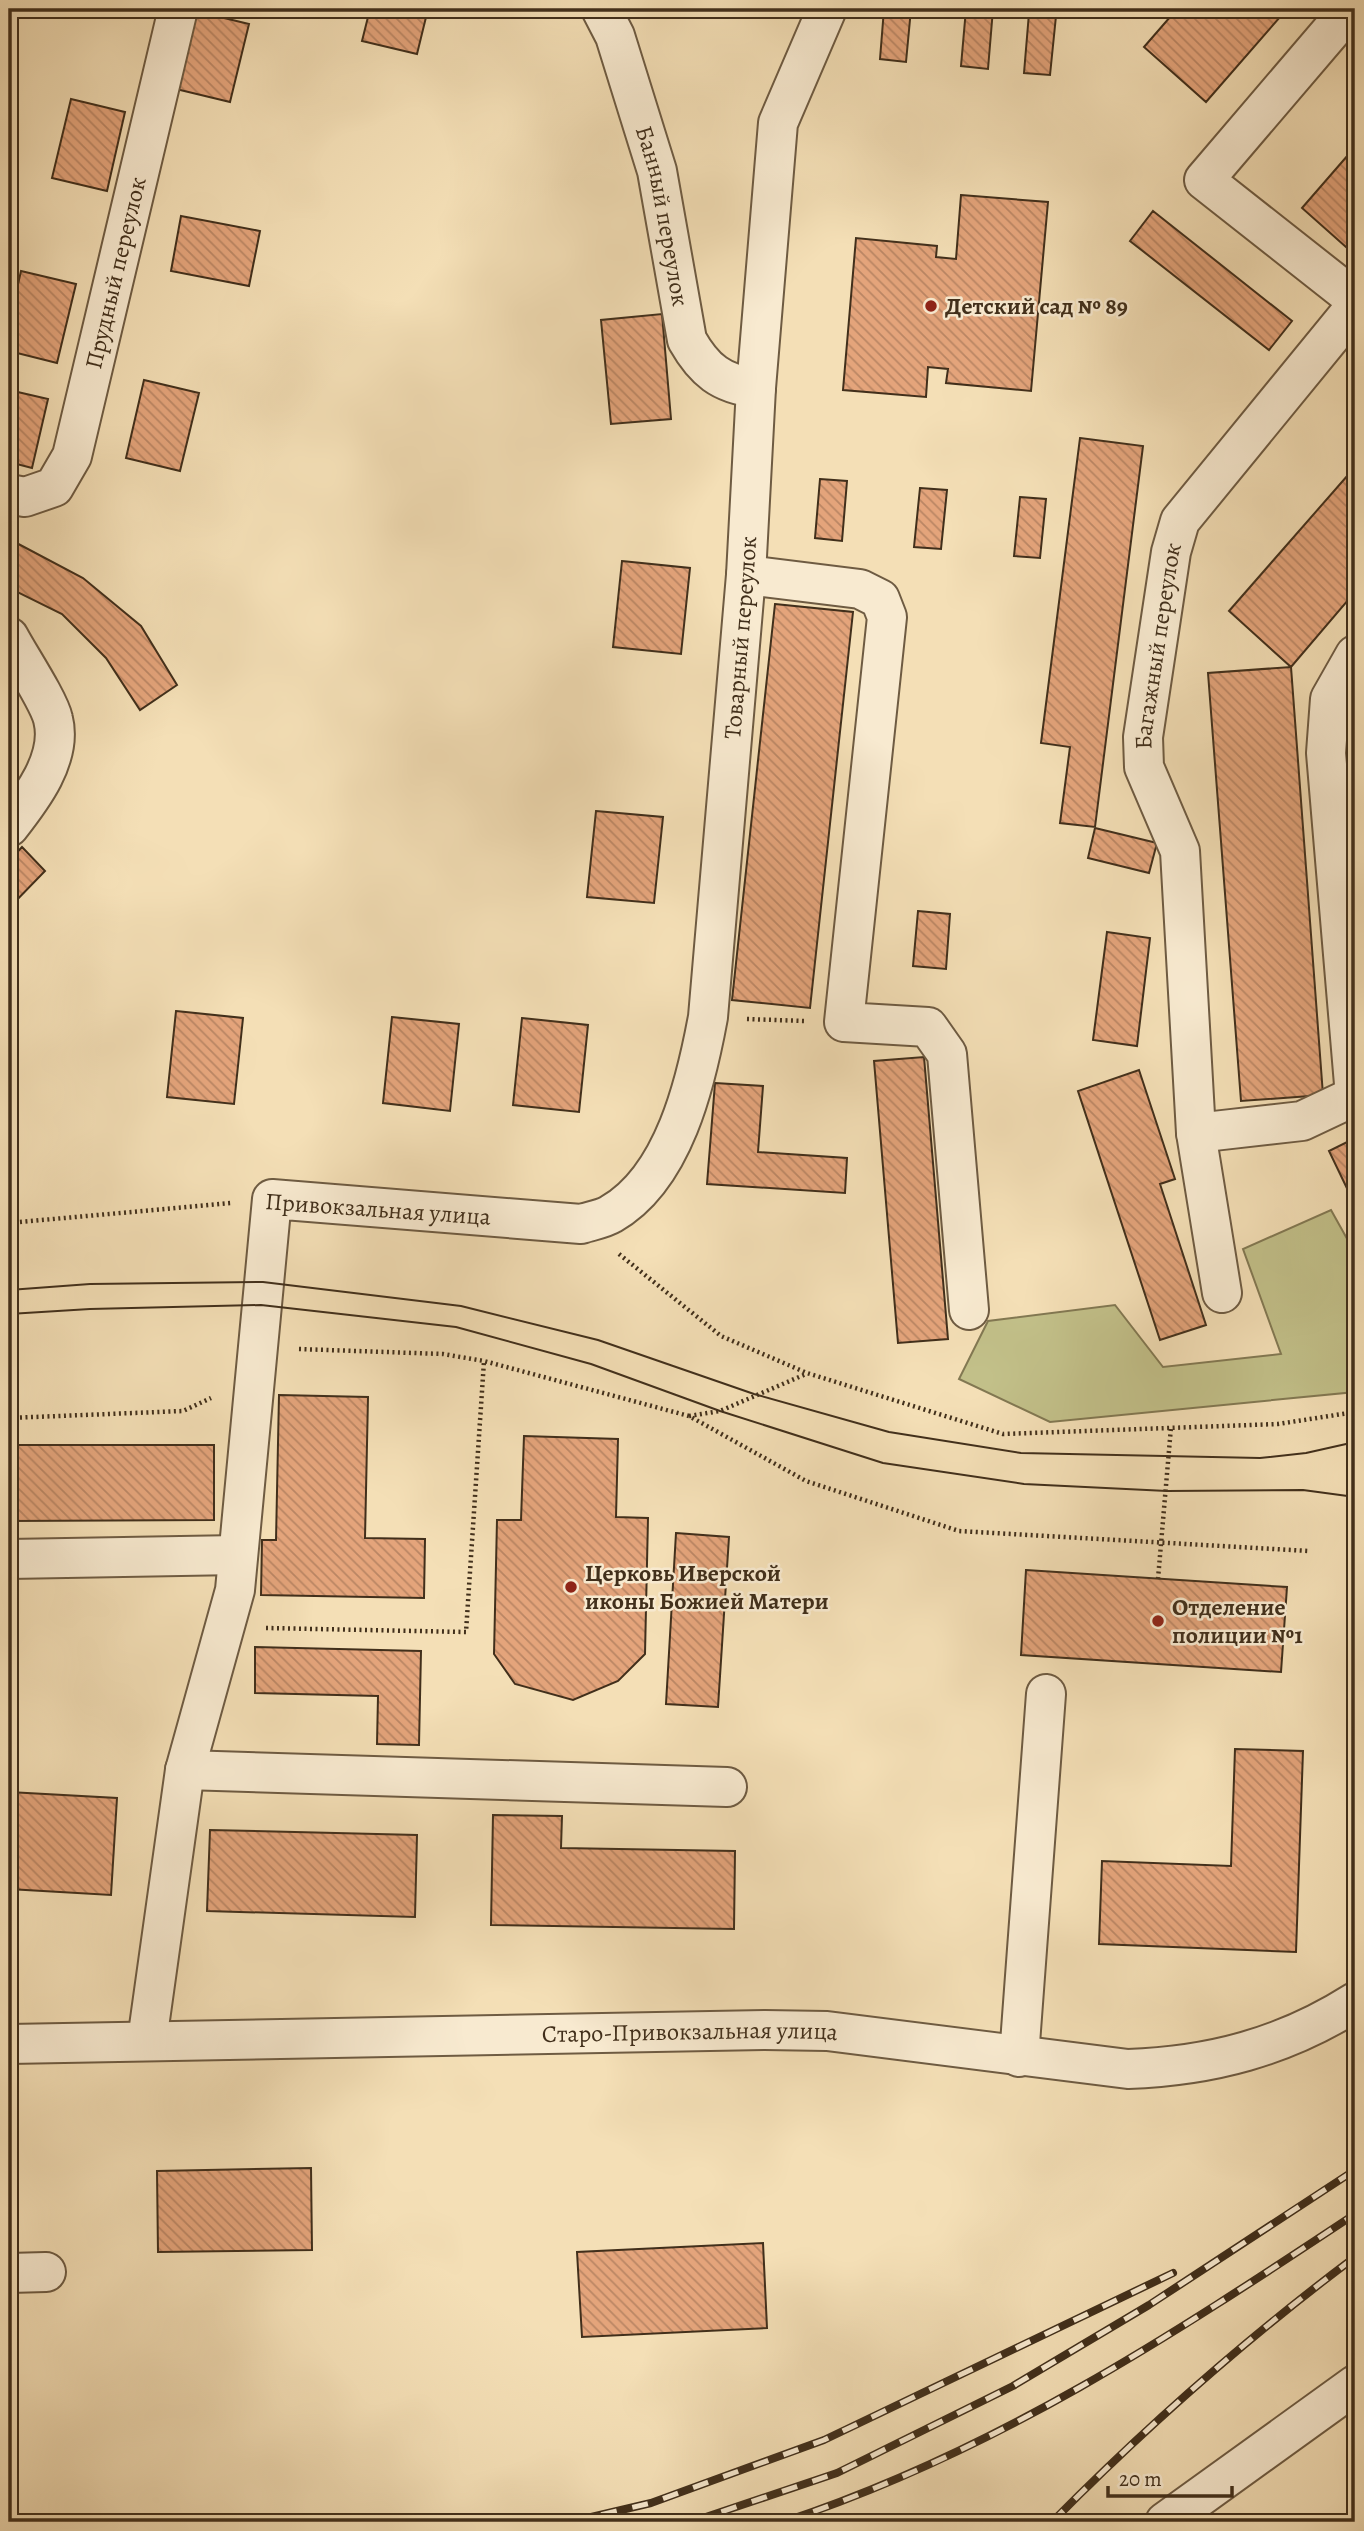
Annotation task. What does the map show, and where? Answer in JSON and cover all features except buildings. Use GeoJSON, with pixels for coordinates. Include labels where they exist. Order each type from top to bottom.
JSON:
{"type":"FeatureCollection","features":[{"type":"Feature","properties":{"kind":"street","name":"Прудный переулок"},"geometry":{"type":"LineString","coordinates":[[9,494],[25,497],[54,487],[72,456],[178,9]]}},
{"type":"Feature","properties":{"kind":"street","name":"Банный переулок"},"geometry":{"type":"LineString","coordinates":[[601,9],[615,36],[657,171],[687,340],[700,362],[715,377],[736,386],[756,388]]}},
{"type":"Feature","properties":{"kind":"street","name":"Товарный переулок"},"geometry":{"type":"LineString","coordinates":[[580,1224],[611,1214],[642,1189],[671,1143],[696,1081],[708,1017],[746,575],[756,388],[778,123],[827,9]]}},
{"type":"Feature","properties":{"kind":"street"},"geometry":{"type":"LineString","coordinates":[[1350,9],[1204,180],[1355,299]]}},
{"type":"Feature","properties":{"kind":"street","name":"Багажный переулок"},"geometry":{"type":"LineString","coordinates":[[1222,1293],[1196,1133],[1180,851],[1144,767],[1143,737],[1171,552],[1180,521],[1355,307]]}},
{"type":"Feature","properties":{"kind":"street"},"geometry":{"type":"LineString","coordinates":[[746,575],[860,589],[880,599],[887,617],[844,1022],[928,1027],[947,1054],[970,1310]]}},
{"type":"Feature","properties":{"kind":"street"},"geometry":{"type":"LineString","coordinates":[[9,637],[53,720],[51,761],[32,798],[9,827]]}},
{"type":"Feature","properties":{"kind":"street"},"geometry":{"type":"LineString","coordinates":[[1196,1133],[1302,1121],[1355,1096],[1326,753],[1330,699],[1355,656]]}},
{"type":"Feature","properties":{"kind":"street"},"geometry":{"type":"LineString","coordinates":[[147,2041],[185,1770],[235,1590],[272,1199]]}},
{"type":"Feature","properties":{"kind":"street","name":"Привокзальная улица"},"geometry":{"type":"LineString","coordinates":[[272,1199],[580,1224]]}},
{"type":"Feature","properties":{"kind":"street"},"geometry":{"type":"LineString","coordinates":[[9,1559],[238,1555]]}},
{"type":"Feature","properties":{"kind":"street"},"geometry":{"type":"LineString","coordinates":[[1018,2057],[1046,1694]]}},
{"type":"Feature","properties":{"kind":"street"},"geometry":{"type":"LineString","coordinates":[[185,1770],[727,1787]]}},
{"type":"Feature","properties":{"kind":"street","name":"Старо-Привокзальная улица"},"geometry":{"type":"LineString","coordinates":[[9,2045],[827,2031],[1128,2069],[1176,2068],[1225,2059],[1275,2044],[1324,2022],[1355,2002]]}},
{"type":"Feature","properties":{"kind":"street"},"geometry":{"type":"LineString","coordinates":[[9,2273],[46,2272]]}},
{"type":"Feature","properties":{"kind":"street"},"geometry":{"type":"LineString","coordinates":[[1165,2522],[1355,2385]]}},
{"type":"Feature","properties":{"kind":"path"},"geometry":{"type":"LineString","coordinates":[[708,1017],[844,1022]]}},
{"type":"Feature","properties":{"kind":"path","name":"Привокзальная улица"},"geometry":{"type":"LineString","coordinates":[[9,1223],[272,1199]]}},
{"type":"Feature","properties":{"kind":"path"},"geometry":{"type":"LineString","coordinates":[[580,1224],[721,1336],[807,1373],[1003,1434],[1278,1424],[1355,1412]]}},
{"type":"Feature","properties":{"kind":"path"},"geometry":{"type":"LineString","coordinates":[[258,1348],[443,1354],[484,1361],[689,1416],[806,1481],[959,1531],[1161,1541],[1309,1552]]}},
{"type":"Feature","properties":{"kind":"path"},"geometry":{"type":"LineString","coordinates":[[224,1627],[466,1632],[484,1361]]}},
{"type":"Feature","properties":{"kind":"path"},"geometry":{"type":"LineString","coordinates":[[689,1416],[720,1411],[807,1373]]}},
{"type":"Feature","properties":{"kind":"path"},"geometry":{"type":"LineString","coordinates":[[9,1418],[183,1411],[208,1401],[216,1392]]}},
{"type":"Feature","properties":{"kind":"path"},"geometry":{"type":"LineString","coordinates":[[1158,1579],[1171,1427]]}},
{"type":"Feature","properties":{"kind":"shaded area"},"geometry":{"type":"Polygon","coordinates":[[[1331,1210],[1355,1253],[1355,1392],[1050,1422],[959,1379],[988,1321],[1115,1305],[1163,1367],[1281,1354],[1243,1249],[1331,1210]]]}},
{"type":"Feature","properties":{"kind":"tram line"},"geometry":{"type":"LineString","coordinates":[[9,1290],[90,1284],[263,1282],[461,1306],[598,1340],[754,1394],[889,1432],[1021,1453],[1260,1458],[1306,1453],[1355,1442]]}},
{"type":"Feature","properties":{"kind":"tram line"},"geometry":{"type":"LineString","coordinates":[[9,1314],[90,1309],[261,1305],[456,1327],[591,1364],[720,1411],[883,1463],[1024,1484],[1167,1491],[1303,1490],[1355,1497]]}},
{"type":"Feature","properties":{"kind":"railway"},"geometry":{"type":"LineString","coordinates":[[691,2522],[837,2473],[1013,2386],[1149,2305],[1355,2170]]}},
{"type":"Feature","properties":{"kind":"railway"},"geometry":{"type":"LineString","coordinates":[[783,2522],[861,2494],[936,2462],[1080,2388],[1218,2304],[1355,2214]]}},
{"type":"Feature","properties":{"kind":"railway"},"geometry":{"type":"LineString","coordinates":[[1052,2522],[1124,2451],[1199,2384],[1275,2319],[1355,2257]]}},
{"type":"Feature","properties":{"kind":"railway"},"geometry":{"type":"LineString","coordinates":[[570,2522],[651,2503],[824,2440],[1173,2273]]}},
{"type":"Feature","properties":{"kind":"place","name":"Детский сад № 89"},"geometry":{"type":"Point","coordinates":[931,306]}},
{"type":"Feature","properties":{"kind":"place","name":"Церковь Иверской иконы Божией Матери"},"geometry":{"type":"Point","coordinates":[571,1587]}},
{"type":"Feature","properties":{"kind":"place","name":"Отделение полиции №1"},"geometry":{"type":"Point","coordinates":[1158,1621]}}]}
